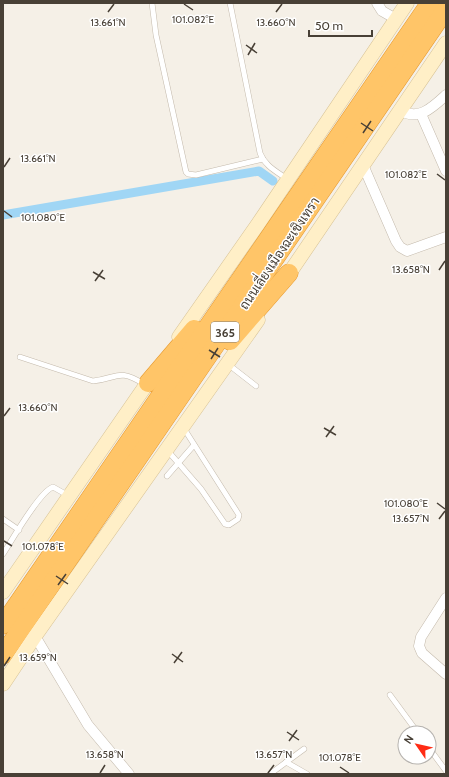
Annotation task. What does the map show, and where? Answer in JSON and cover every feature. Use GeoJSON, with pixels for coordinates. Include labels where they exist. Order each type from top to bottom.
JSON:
{"type":"FeatureCollection","features":[{"type":"Feature","properties":{"kind":"highway","name":"ถนนเลี่ยงเมืองฉะเชิงเทรา"},"geometry":{"type":"LineString","coordinates":[[3,625],[430,3]]}},
{"type":"Feature","properties":{"kind":"highway","name":"ถนนเลี่ยงเมืองฉะเชิงเทรา"},"geometry":{"type":"LineString","coordinates":[[3,655],[446,9]]}},
{"type":"Feature","properties":{"kind":"highway"},"geometry":{"type":"LineString","coordinates":[[147,384],[255,258]]}},
{"type":"Feature","properties":{"kind":"highway"},"geometry":{"type":"LineString","coordinates":[[176,402],[289,274]]}},
{"type":"Feature","properties":{"kind":"main road","name":"365"},"geometry":{"type":"LineString","coordinates":[[3,592],[288,180],[407,3]]}},
{"type":"Feature","properties":{"kind":"main road","name":"ถนนเลี่ยงเมืองฉะเชิงเทรา"},"geometry":{"type":"LineString","coordinates":[[3,684],[35,636],[228,364],[446,43]]}},
{"type":"Feature","properties":{"kind":"street"},"geometry":{"type":"LineString","coordinates":[[377,3],[382,11],[396,19]]}},
{"type":"Feature","properties":{"kind":"street"},"geometry":{"type":"LineString","coordinates":[[400,110],[406,114],[421,114],[446,95]]}},
{"type":"Feature","properties":{"kind":"street"},"geometry":{"type":"LineString","coordinates":[[421,114],[446,171]]}},
{"type":"Feature","properties":{"kind":"street"},"geometry":{"type":"LineString","coordinates":[[363,165],[400,247],[407,251],[446,237]]}},
{"type":"Feature","properties":{"kind":"street"},"geometry":{"type":"LineString","coordinates":[[446,598],[421,637],[419,646],[422,653],[446,674]]}},
{"type":"Feature","properties":{"kind":"street"},"geometry":{"type":"LineString","coordinates":[[35,636],[88,725],[129,774]]}},
{"type":"Feature","properties":{"kind":"lane"},"geometry":{"type":"LineString","coordinates":[[152,3],[156,34],[186,172],[188,174],[196,175],[263,160]]}},
{"type":"Feature","properties":{"kind":"lane"},"geometry":{"type":"LineString","coordinates":[[230,3],[258,146],[263,160],[270,168],[288,180]]}},
{"type":"Feature","properties":{"kind":"lane"},"geometry":{"type":"LineString","coordinates":[[20,357],[93,381],[103,380],[121,374],[133,377],[147,384]]}},
{"type":"Feature","properties":{"kind":"lane"},"geometry":{"type":"LineString","coordinates":[[228,364],[256,386]]}},
{"type":"Feature","properties":{"kind":"lane"},"geometry":{"type":"LineString","coordinates":[[166,450],[201,489],[225,524],[229,526],[238,520],[239,514],[183,426]]}},
{"type":"Feature","properties":{"kind":"lane"},"geometry":{"type":"LineString","coordinates":[[167,476],[194,445]]}},
{"type":"Feature","properties":{"kind":"lane"},"geometry":{"type":"LineString","coordinates":[[3,554],[48,489],[53,487],[69,496]]}},
{"type":"Feature","properties":{"kind":"lane"},"geometry":{"type":"LineString","coordinates":[[3,519],[19,530]]}},
{"type":"Feature","properties":{"kind":"lane"},"geometry":{"type":"LineString","coordinates":[[390,695],[412,725]]}},
{"type":"Feature","properties":{"kind":"lane"},"geometry":{"type":"LineString","coordinates":[[270,774],[304,749]]}},
{"type":"Feature","properties":{"kind":"lane"},"geometry":{"type":"LineString","coordinates":[[437,759],[446,771]]}},
{"type":"Feature","properties":{"kind":"lane"},"geometry":{"type":"LineString","coordinates":[[286,762],[308,774]]}},
{"type":"Feature","properties":{"kind":"waterway"},"geometry":{"type":"LineString","coordinates":[[3,215],[259,171],[273,181]]}}]}
